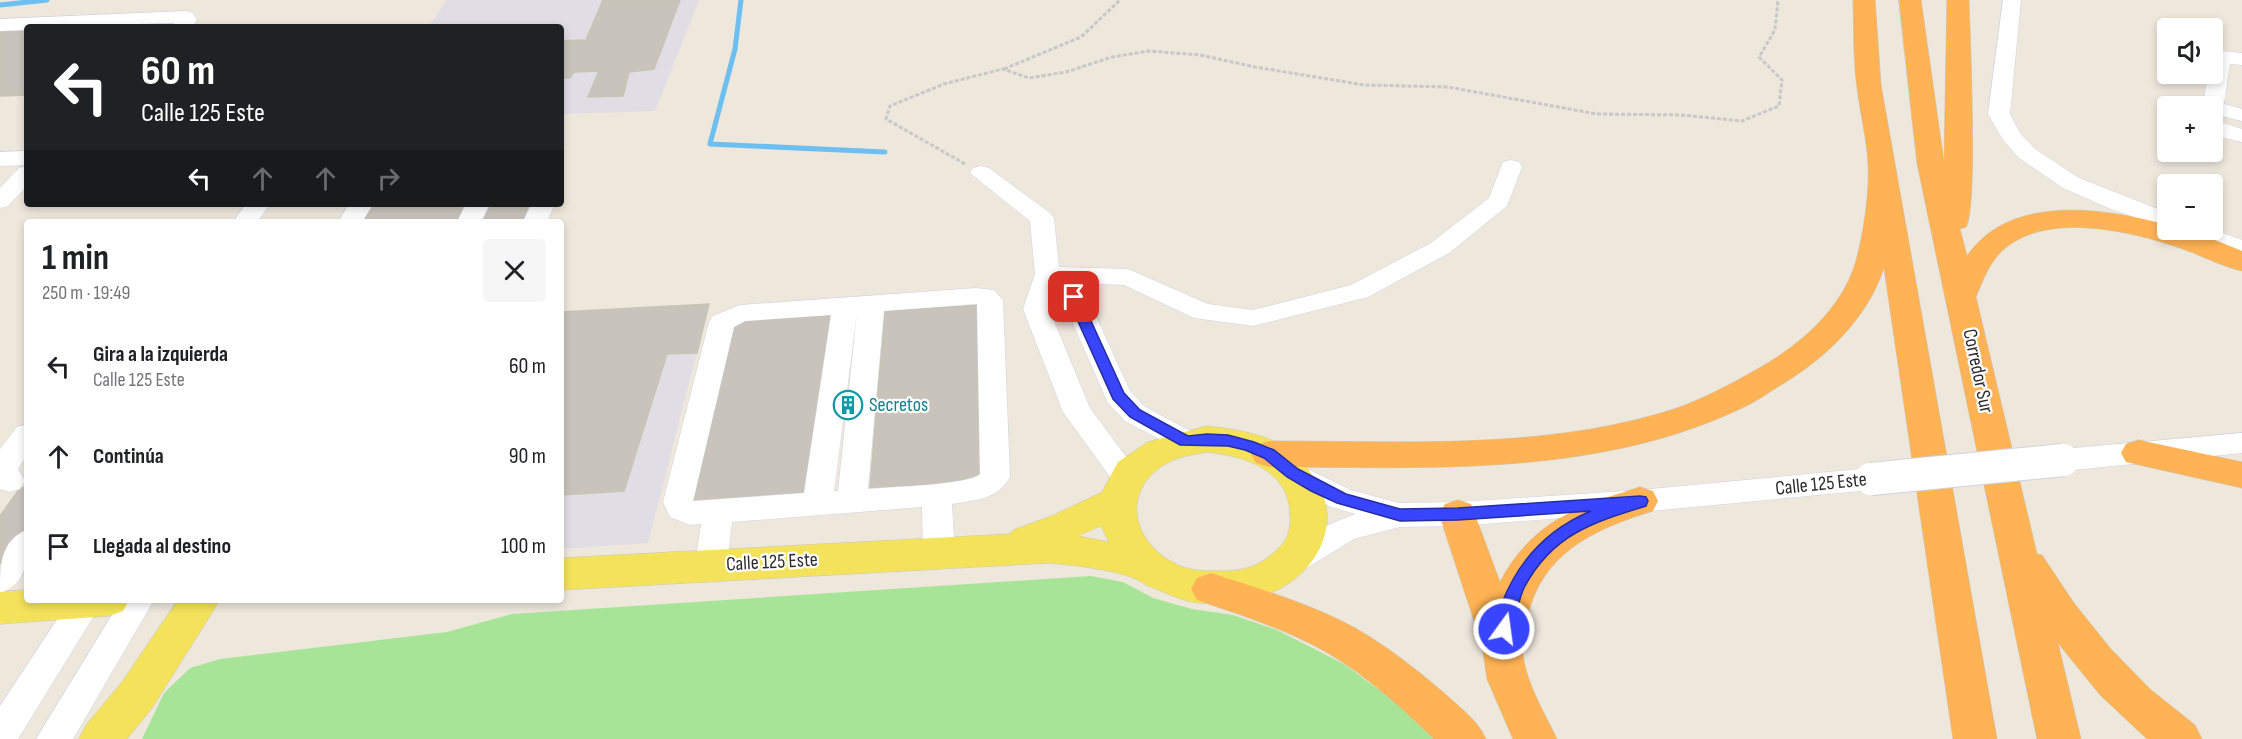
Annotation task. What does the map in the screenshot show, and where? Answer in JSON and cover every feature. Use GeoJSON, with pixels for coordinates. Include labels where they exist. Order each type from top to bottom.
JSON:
{"type":"FeatureCollection","features":[{"type":"Feature","properties":{"kind":"highway"},"geometry":{"type":"LineString","coordinates":[[1864,0],[1869,85],[1975,739]]}},
{"type":"Feature","properties":{"kind":"highway","name":"Corredor Sur"},"geometry":{"type":"LineString","coordinates":[[1910,0],[1932,163],[2059,739]]}},
{"type":"Feature","properties":{"kind":"highway"},"geometry":{"type":"LineString","coordinates":[[1953,258],[1958,187],[1958,0]]}},
{"type":"Feature","properties":{"kind":"highway"},"geometry":{"type":"LineString","coordinates":[[1281,464],[1546,447],[1638,431],[1674,422],[1716,406],[1779,373],[1804,355],[1841,317],[1860,288],[1872,255],[1882,166]]}},
{"type":"Feature","properties":{"kind":"highway"},"geometry":{"type":"LineString","coordinates":[[1961,296],[1970,274],[1994,243],[2012,231],[2042,222],[2087,220],[2136,227],[2197,243],[2242,262]]}},
{"type":"Feature","properties":{"kind":"highway"},"geometry":{"type":"LineString","coordinates":[[2139,453],[2242,475]]}},
{"type":"Feature","properties":{"kind":"highway"},"geometry":{"type":"LineString","coordinates":[[1502,645],[1506,613],[1517,585],[1533,560],[1554,539],[1579,522],[1608,510],[1640,501]]}},
{"type":"Feature","properties":{"kind":"highway"},"geometry":{"type":"LineString","coordinates":[[1458,514],[1502,645],[1508,679],[1535,739]]}},
{"type":"Feature","properties":{"kind":"highway"},"geometry":{"type":"LineString","coordinates":[[2016,546],[2059,614],[2104,669],[2134,700],[2180,739]]}},
{"type":"Feature","properties":{"kind":"highway"},"geometry":{"type":"LineString","coordinates":[[1211,589],[1280,613],[1345,643],[1380,666],[1464,739]]}},
{"type":"Feature","properties":{"kind":"main road"},"geometry":{"type":"LineString","coordinates":[[1207,439],[1228,441],[1281,464],[1306,493],[1312,516],[1307,539],[1294,560],[1272,577],[1243,587],[1211,589],[1189,586],[1151,569],[1134,555],[1122,538],[1116,520],[1121,490],[1142,461],[1162,449],[1186,441],[1207,439]]}},
{"type":"Feature","properties":{"kind":"main road","name":"Calle 125 Este"},"geometry":{"type":"LineString","coordinates":[[984,551],[1058,529],[1121,490]]}},
{"type":"Feature","properties":{"kind":"main road","name":"Calle 125 Este"},"geometry":{"type":"LineString","coordinates":[[564,574],[984,551],[1018,547],[1064,548],[1119,558],[1151,569]]}},
{"type":"Feature","properties":{"kind":"main road"},"geometry":{"type":"LineString","coordinates":[[0,608],[70,603]]}},
{"type":"Feature","properties":{"kind":"main road"},"geometry":{"type":"LineString","coordinates":[[101,739],[137,695],[198,603]]}},
{"type":"Feature","properties":{"kind":"street"},"geometry":{"type":"LineString","coordinates":[[2012,0],[1999,114],[2005,130],[2020,148],[2062,178],[2100,196],[2157,217]]}},
{"type":"Feature","properties":{"kind":"street"},"geometry":{"type":"LineString","coordinates":[[0,25],[167,16],[186,17],[185,24]]}},
{"type":"Feature","properties":{"kind":"street"},"geometry":{"type":"LineString","coordinates":[[2216,96],[2221,57],[2242,59]]}},
{"type":"Feature","properties":{"kind":"street"},"geometry":{"type":"LineString","coordinates":[[2222,96],[2242,78]]}},
{"type":"Feature","properties":{"kind":"street"},"geometry":{"type":"LineString","coordinates":[[2223,100],[2242,96]]}},
{"type":"Feature","properties":{"kind":"street"},"geometry":{"type":"LineString","coordinates":[[2223,106],[2242,115]]}},
{"type":"Feature","properties":{"kind":"street"},"geometry":{"type":"LineString","coordinates":[[2223,131],[2242,136]]}},
{"type":"Feature","properties":{"kind":"street"},"geometry":{"type":"LineString","coordinates":[[0,159],[24,158]]}},
{"type":"Feature","properties":{"kind":"street"},"geometry":{"type":"LineString","coordinates":[[1047,274],[1128,277],[1203,312],[1253,318],[1359,291],[1440,248],[1499,201],[1511,167]]}},
{"type":"Feature","properties":{"kind":"street"},"geometry":{"type":"LineString","coordinates":[[981,173],[1042,218],[1047,274],[1036,309],[1077,412],[1121,490]]}},
{"type":"Feature","properties":{"kind":"street"},"geometry":{"type":"LineString","coordinates":[[0,201],[24,176]]}},
{"type":"Feature","properties":{"kind":"street"},"geometry":{"type":"LineString","coordinates":[[2219,240],[2242,249]]}},
{"type":"Feature","properties":{"kind":"street"},"geometry":{"type":"LineString","coordinates":[[1047,274],[1074,297],[1118,396],[1135,414],[1186,441]]}},
{"type":"Feature","properties":{"kind":"street"},"geometry":{"type":"LineString","coordinates":[[976,296],[985,296],[990,300],[995,477],[988,485],[978,489],[937,495],[852,502],[690,513],[681,509],[678,502],[722,322],[740,313],[872,303],[976,296]]}},
{"type":"Feature","properties":{"kind":"street"},"geometry":{"type":"LineString","coordinates":[[852,502],[872,303]]}},
{"type":"Feature","properties":{"kind":"street"},"geometry":{"type":"LineString","coordinates":[[817,504],[845,305]]}},
{"type":"Feature","properties":{"kind":"street"},"geometry":{"type":"LineString","coordinates":[[12,482],[3,469],[24,438]]}},
{"type":"Feature","properties":{"kind":"street","name":"Calle 125 Este"},"geometry":{"type":"LineString","coordinates":[[1294,560],[1343,531],[1371,521],[1400,515],[1458,514],[1640,501],[2242,443]]}},
{"type":"Feature","properties":{"kind":"street","name":"Calle 125 Este"},"geometry":{"type":"LineString","coordinates":[[1281,464],[1342,499],[1400,515]]}},
{"type":"Feature","properties":{"kind":"street"},"geometry":{"type":"LineString","coordinates":[[937,495],[939,553]]}},
{"type":"Feature","properties":{"kind":"street"},"geometry":{"type":"LineString","coordinates":[[711,566],[718,511]]}},
{"type":"Feature","properties":{"kind":"street"},"geometry":{"type":"LineString","coordinates":[[0,580],[24,546]]}},
{"type":"Feature","properties":{"kind":"street"},"geometry":{"type":"LineString","coordinates":[[0,735],[97,603]]}},
{"type":"Feature","properties":{"kind":"street"},"geometry":{"type":"LineString","coordinates":[[54,739],[136,603]]}},
{"type":"Feature","properties":{"kind":"path"},"geometry":{"type":"LineString","coordinates":[[981,173],[886,119],[890,106],[944,84],[1003,69],[1081,37],[1120,0]]}},
{"type":"Feature","properties":{"kind":"path"},"geometry":{"type":"LineString","coordinates":[[1003,69],[1029,78],[1066,72],[1112,57],[1149,51],[1200,55],[1255,67],[1364,85],[1448,87],[1597,114],[1681,115],[1742,120],[1779,106],[1782,80],[1759,57],[1771,41],[1779,17],[1778,0]]}},
{"type":"Feature","properties":{"kind":"shaded area"},"geometry":{"type":"Polygon","coordinates":[[[447,0],[699,0],[655,111],[564,114],[564,24],[430,24],[447,0]]]}},
{"type":"Feature","properties":{"kind":"shaded area"},"geometry":{"type":"Polygon","coordinates":[[[709,304],[648,543],[564,549],[564,312],[709,304]]]}},
{"type":"Feature","properties":{"kind":"green space"},"geometry":{"type":"Polygon","coordinates":[[[1091,576],[1123,582],[1153,598],[1192,609],[1233,615],[1277,630],[1344,664],[1397,703],[1434,739],[142,739],[164,693],[190,668],[220,659],[447,632],[512,614],[1091,576]]]}},
{"type":"Feature","properties":{"kind":"building"},"geometry":{"type":"Polygon","coordinates":[[[603,0],[680,0],[654,69],[629,72],[623,96],[588,97],[599,71],[574,72],[570,78],[564,78],[564,41],[586,40],[603,0]]]}},
{"type":"Feature","properties":{"kind":"building"},"geometry":{"type":"Polygon","coordinates":[[[0,30],[24,30],[24,95],[0,96],[0,30]]]}},
{"type":"Feature","properties":{"kind":"building"},"geometry":{"type":"Polygon","coordinates":[[[372,207],[464,207],[458,219],[365,219],[372,207]]]}},
{"type":"Feature","properties":{"kind":"building"},"geometry":{"type":"Polygon","coordinates":[[[486,207],[532,207],[526,219],[480,219],[486,207]]]}},
{"type":"Feature","properties":{"kind":"building"},"geometry":{"type":"Polygon","coordinates":[[[709,304],[697,353],[667,354],[624,491],[564,495],[564,312],[709,304]]]}},
{"type":"Feature","properties":{"kind":"building","name":"Secretos"},"geometry":{"type":"Polygon","coordinates":[[[980,305],[980,481],[870,488],[876,414],[817,418],[807,494],[694,501],[734,321],[830,315],[820,395],[878,392],[885,311],[980,305]]]}},
{"type":"Feature","properties":{"kind":"building"},"geometry":{"type":"Polygon","coordinates":[[[20,488],[24,488],[24,530],[0,564],[0,516],[20,488]]]}},
{"type":"Feature","properties":{"kind":"waterway"},"geometry":{"type":"LineString","coordinates":[[0,5],[47,0]]}},
{"type":"Feature","properties":{"kind":"waterway"},"geometry":{"type":"LineString","coordinates":[[741,0],[735,49],[710,144],[885,152]]}},
{"type":"Feature","properties":{"kind":"place","name":"Secretos"},"geometry":{"type":"Point","coordinates":[848,405]}},
{"type":"Feature","properties":{"kind":"route"},"geometry":{"type":"LineString","coordinates":[[1074,297],[1118,396],[1135,414],[1186,441],[1207,439],[1228,441],[1269,454],[1293,473],[1342,499],[1371,509],[1400,515],[1458,514],[1640,501],[1608,510],[1579,522],[1554,539],[1533,560],[1517,585],[1506,613],[1504,629]]}}]}
